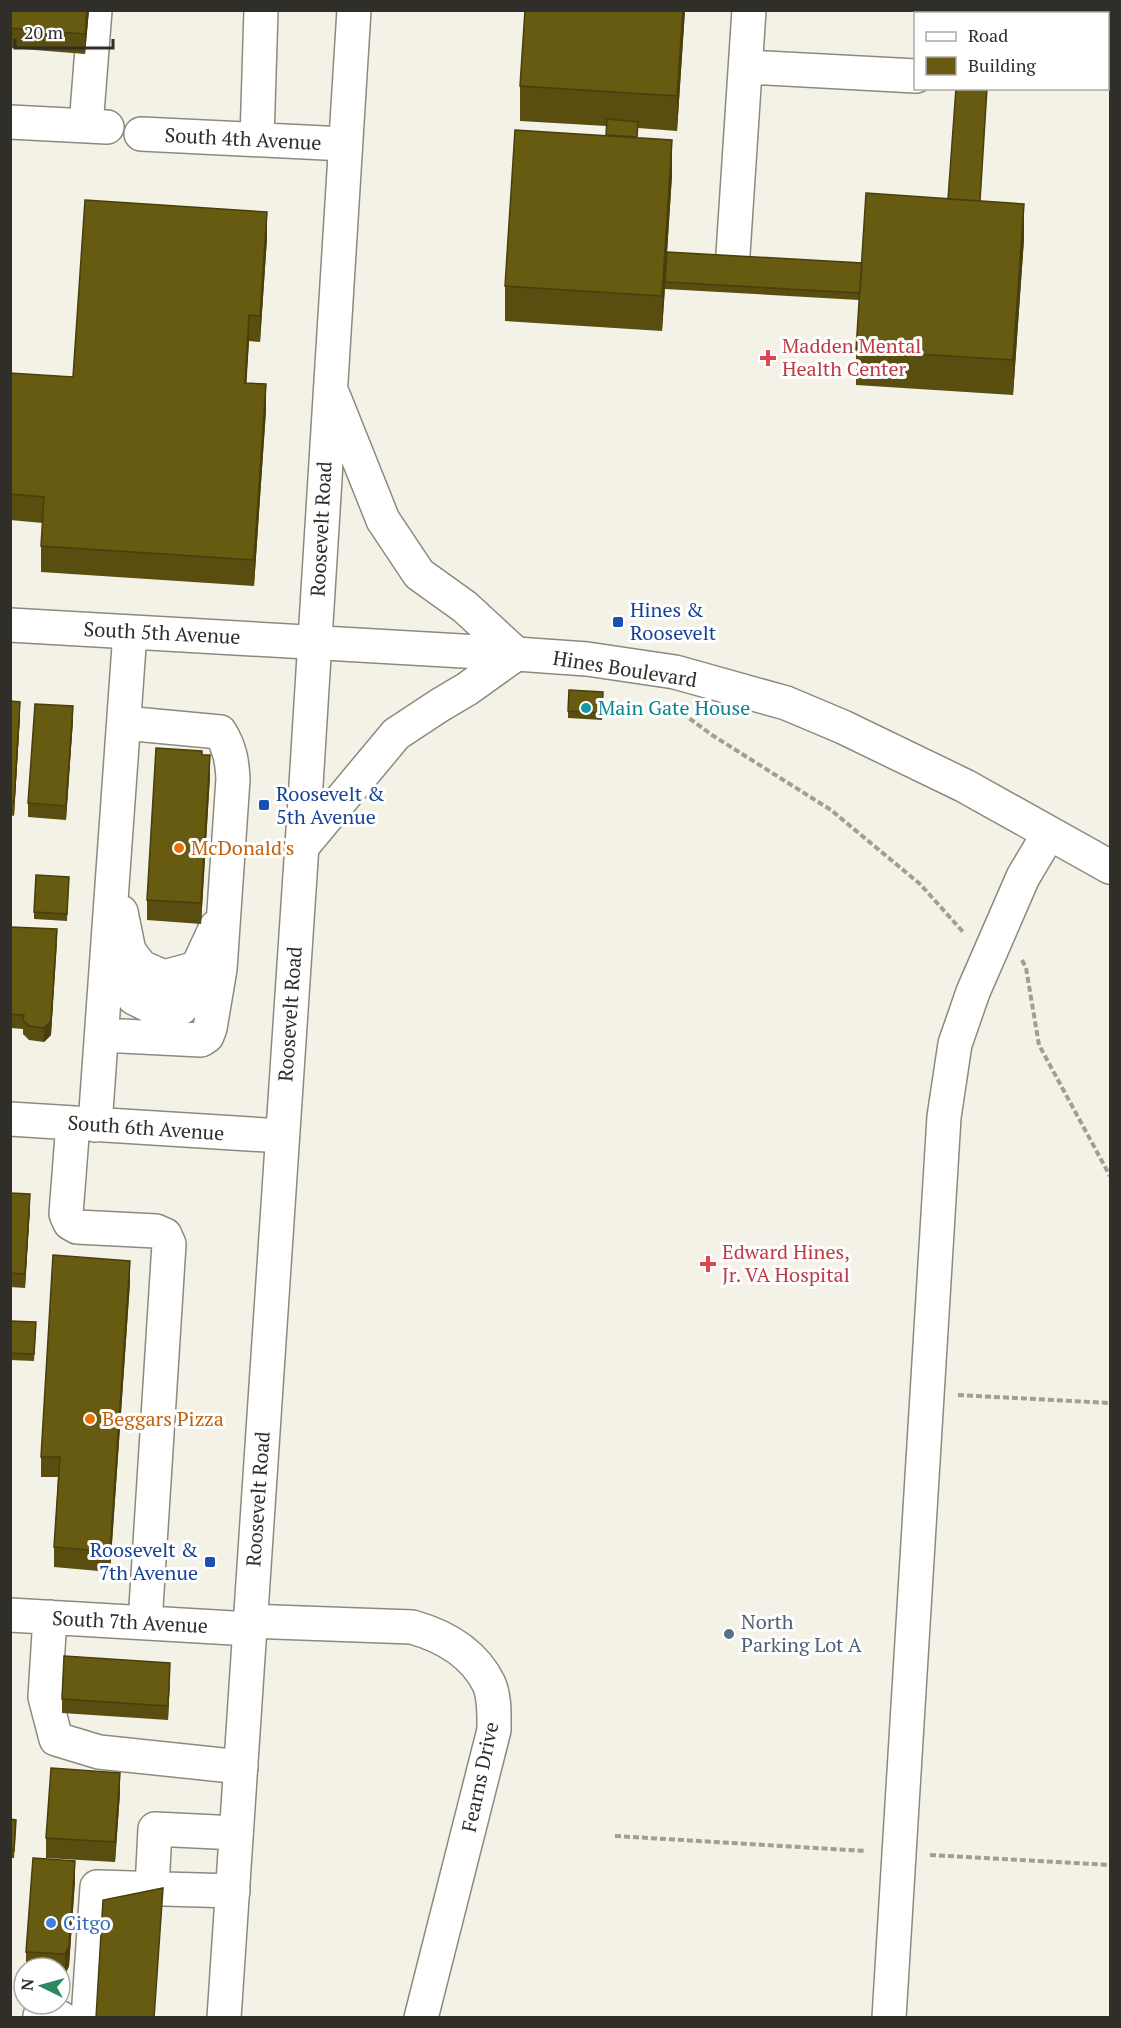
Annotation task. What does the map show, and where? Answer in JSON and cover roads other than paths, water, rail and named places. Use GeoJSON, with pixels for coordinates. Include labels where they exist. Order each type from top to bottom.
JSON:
{"type":"FeatureCollection","features":[{"type":"Feature","properties":{"kind":"main road"},"geometry":{"type":"LineString","coordinates":[[10,122],[96,127],[95,10]]}},
{"type":"Feature","properties":{"kind":"main road"},"geometry":{"type":"LineString","coordinates":[[257,139],[261,10]]}},
{"type":"Feature","properties":{"kind":"main road","name":"Roosevelt Road"},"geometry":{"type":"LineString","coordinates":[[224,2018],[354,10]]}},
{"type":"Feature","properties":{"kind":"main road"},"geometry":{"type":"LineString","coordinates":[[733,254],[749,10]]}},
{"type":"Feature","properties":{"kind":"main road"},"geometry":{"type":"LineString","coordinates":[[746,67],[914,76]]}},
{"type":"Feature","properties":{"kind":"main road","name":"South 4th Avenue"},"geometry":{"type":"LineString","coordinates":[[141,134],[345,144]]}},
{"type":"Feature","properties":{"kind":"main road"},"geometry":{"type":"LineString","coordinates":[[301,848],[396,734],[467,689],[516,654],[465,608],[419,574],[383,520],[329,386]]}},
{"type":"Feature","properties":{"kind":"main road","name":"South 5th Avenue"},"geometry":{"type":"LineString","coordinates":[[10,625],[314,641]]}},
{"type":"Feature","properties":{"kind":"main road"},"geometry":{"type":"LineString","coordinates":[[130,632],[94,1125],[66,1214],[70,1223],[77,1227],[156,1231],[165,1235],[169,1244],[145,1623]]}},
{"type":"Feature","properties":{"kind":"main road","name":"Hines Boulevard"},"geometry":{"type":"LineString","coordinates":[[314,641],[587,659],[675,672],[786,703],[843,727],[965,786],[1110,867]]}},
{"type":"Feature","properties":{"kind":"main road"},"geometry":{"type":"LineString","coordinates":[[102,1035],[201,1040],[207,1036],[220,969],[224,914],[233,779],[232,757],[226,742],[220,732],[124,723]]}},
{"type":"Feature","properties":{"kind":"main road"},"geometry":{"type":"LineString","coordinates":[[889,2018],[944,1117],[955,1044],[973,992],[991,946],[1023,877],[1049,833]]}},
{"type":"Feature","properties":{"kind":"main road"},"geometry":{"type":"LineString","coordinates":[[113,875],[129,951],[141,967],[164,976],[197,968],[224,914]]}},
{"type":"Feature","properties":{"kind":"main road","name":"South 6th Avenue"},"geometry":{"type":"LineString","coordinates":[[10,1119],[282,1136]]}},
{"type":"Feature","properties":{"kind":"main road","name":"South 7th Avenue"},"geometry":{"type":"LineString","coordinates":[[10,1615],[145,1623],[250,1625]]}},
{"type":"Feature","properties":{"kind":"main road"},"geometry":{"type":"LineString","coordinates":[[50,1617],[45,1697],[56,1739],[99,1752],[241,1767]]}},
{"type":"Feature","properties":{"kind":"main road","name":"Fearns Drive"},"geometry":{"type":"LineString","coordinates":[[250,1625],[412,1627],[449,1641],[467,1655],[489,1685],[494,1707],[494,1730],[421,2018]]}},
{"type":"Feature","properties":{"kind":"main road"},"geometry":{"type":"LineString","coordinates":[[152,1888],[155,1829],[236,1833]]}},
{"type":"Feature","properties":{"kind":"main road"},"geometry":{"type":"LineString","coordinates":[[88,2018],[97,1887],[233,1891]]}},
{"type":"Feature","properties":{"kind":"main road"},"geometry":{"type":"LineString","coordinates":[[40,2018],[40,2016],[61,2018]]}},
{"type":"Feature","properties":{"kind":"place","name":"Madden Mental Health Center"},"geometry":{"type":"Point","coordinates":[768,358]}},
{"type":"Feature","properties":{"kind":"place","name":"Hines & Roosevelt"},"geometry":{"type":"Point","coordinates":[618,622]}},
{"type":"Feature","properties":{"kind":"place","name":"Main Gate House"},"geometry":{"type":"Point","coordinates":[586,708]}},
{"type":"Feature","properties":{"kind":"place","name":"Roosevelt & 5th Avenue"},"geometry":{"type":"Point","coordinates":[264,805]}},
{"type":"Feature","properties":{"kind":"place","name":"McDonald's"},"geometry":{"type":"Point","coordinates":[179,848]}},
{"type":"Feature","properties":{"kind":"place","name":"Edward Hines, Jr. VA Hospital"},"geometry":{"type":"Point","coordinates":[708,1264]}},
{"type":"Feature","properties":{"kind":"place","name":"Beggars Pizza"},"geometry":{"type":"Point","coordinates":[90,1419]}},
{"type":"Feature","properties":{"kind":"place","name":"Roosevelt & 7th Avenue"},"geometry":{"type":"Point","coordinates":[210,1562]}},
{"type":"Feature","properties":{"kind":"place","name":"North Parking Lot A"},"geometry":{"type":"Point","coordinates":[729,1634]}},
{"type":"Feature","properties":{"kind":"place","name":"Citgo"},"geometry":{"type":"Point","coordinates":[51,1923]}}]}
